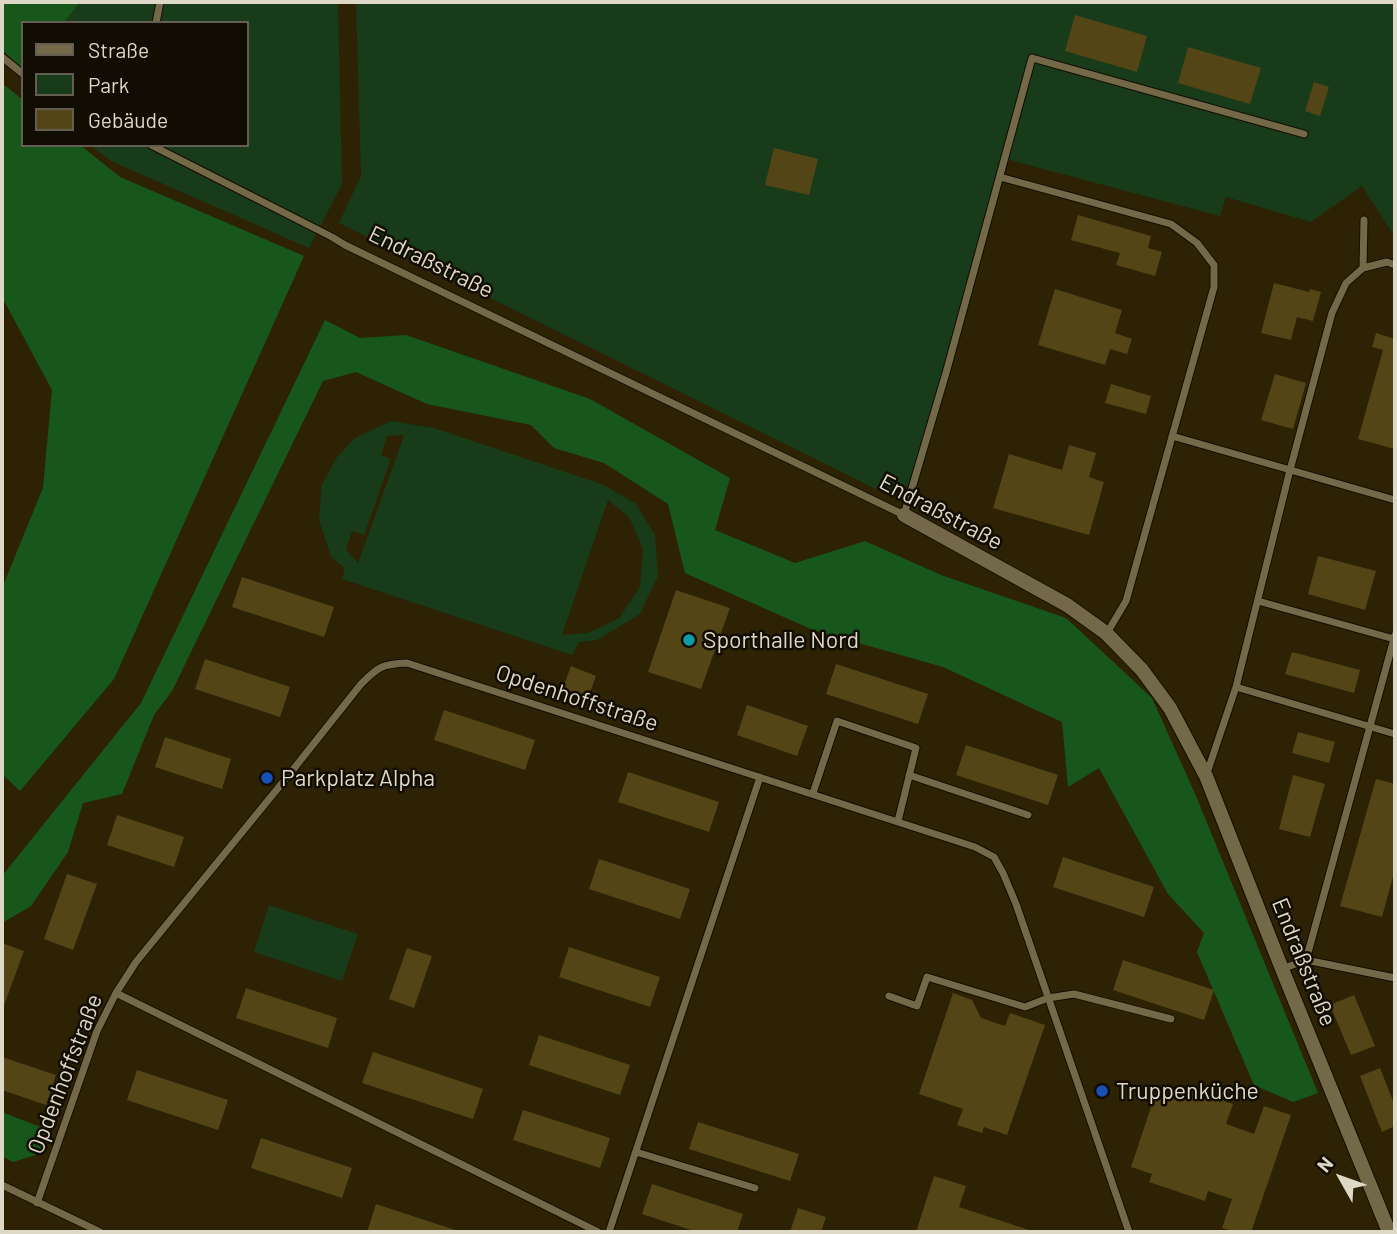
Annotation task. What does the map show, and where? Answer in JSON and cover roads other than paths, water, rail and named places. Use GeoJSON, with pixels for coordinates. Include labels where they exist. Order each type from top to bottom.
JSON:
{"type":"FeatureCollection","features":[{"type":"Feature","properties":{"kind":"street","name":"Endraßstraße"},"geometry":{"type":"LineString","coordinates":[[904,515],[1067,605],[1106,634],[1142,670],[1170,708],[1206,776],[1389,1232]]}},
{"type":"Feature","properties":{"kind":"street"},"geometry":{"type":"LineString","coordinates":[[1389,1232],[1395,1230]]}},
{"type":"Feature","properties":{"kind":"lane"},"geometry":{"type":"LineString","coordinates":[[156,21],[160,2]]}},
{"type":"Feature","properties":{"kind":"lane"},"geometry":{"type":"LineString","coordinates":[[2,57],[21,72]]}},
{"type":"Feature","properties":{"kind":"lane"},"geometry":{"type":"LineString","coordinates":[[904,515],[1032,58],[1304,134]]}},
{"type":"Feature","properties":{"kind":"lane","name":"Endraßstraße"},"geometry":{"type":"LineString","coordinates":[[155,147],[345,245],[904,515]]}},
{"type":"Feature","properties":{"kind":"lane"},"geometry":{"type":"LineString","coordinates":[[1000,177],[1171,224],[1196,243],[1214,265],[1214,288],[1126,601],[1106,634]]}},
{"type":"Feature","properties":{"kind":"lane"},"geometry":{"type":"LineString","coordinates":[[1363,268],[1364,220]]}},
{"type":"Feature","properties":{"kind":"lane"},"geometry":{"type":"LineString","coordinates":[[1206,776],[1236,687],[1332,313],[1346,283],[1363,268],[1387,262],[1395,265]]}},
{"type":"Feature","properties":{"kind":"lane"},"geometry":{"type":"LineString","coordinates":[[1172,436],[1395,500]]}},
{"type":"Feature","properties":{"kind":"lane"},"geometry":{"type":"LineString","coordinates":[[1258,601],[1395,637],[1306,960]]}},
{"type":"Feature","properties":{"kind":"lane","name":"Opdenhoffstraße"},"geometry":{"type":"LineString","coordinates":[[37,1203],[97,1031],[116,993],[136,962],[361,684],[374,671],[388,664],[407,663],[898,821],[975,847],[994,858],[1016,904],[1129,1232]]}},
{"type":"Feature","properties":{"kind":"lane"},"geometry":{"type":"LineString","coordinates":[[1236,687],[1395,734]]}},
{"type":"Feature","properties":{"kind":"lane"},"geometry":{"type":"LineString","coordinates":[[813,793],[837,721],[916,748],[898,821]]}},
{"type":"Feature","properties":{"kind":"lane"},"geometry":{"type":"LineString","coordinates":[[909,775],[1028,815]]}},
{"type":"Feature","properties":{"kind":"lane"},"geometry":{"type":"LineString","coordinates":[[609,1232],[760,777]]}},
{"type":"Feature","properties":{"kind":"lane"},"geometry":{"type":"LineString","coordinates":[[1282,969],[1306,960],[1395,975]]}},
{"type":"Feature","properties":{"kind":"lane"},"geometry":{"type":"LineString","coordinates":[[889,996],[917,1006],[927,977],[1025,1007],[1048,998],[1074,994],[1171,1019]]}},
{"type":"Feature","properties":{"kind":"lane"},"geometry":{"type":"LineString","coordinates":[[116,993],[598,1232]]}},
{"type":"Feature","properties":{"kind":"lane"},"geometry":{"type":"LineString","coordinates":[[636,1152],[755,1188]]}},
{"type":"Feature","properties":{"kind":"lane"},"geometry":{"type":"LineString","coordinates":[[2,1185],[100,1232]]}},
{"type":"Feature","properties":{"kind":"place","name":"Sporthalle Nord"},"geometry":{"type":"Point","coordinates":[689,640]}},
{"type":"Feature","properties":{"kind":"place","name":"Parkplatz Alpha"},"geometry":{"type":"Point","coordinates":[267,778]}},
{"type":"Feature","properties":{"kind":"place","name":"Truppenküche"},"geometry":{"type":"Point","coordinates":[1102,1091]}}]}
